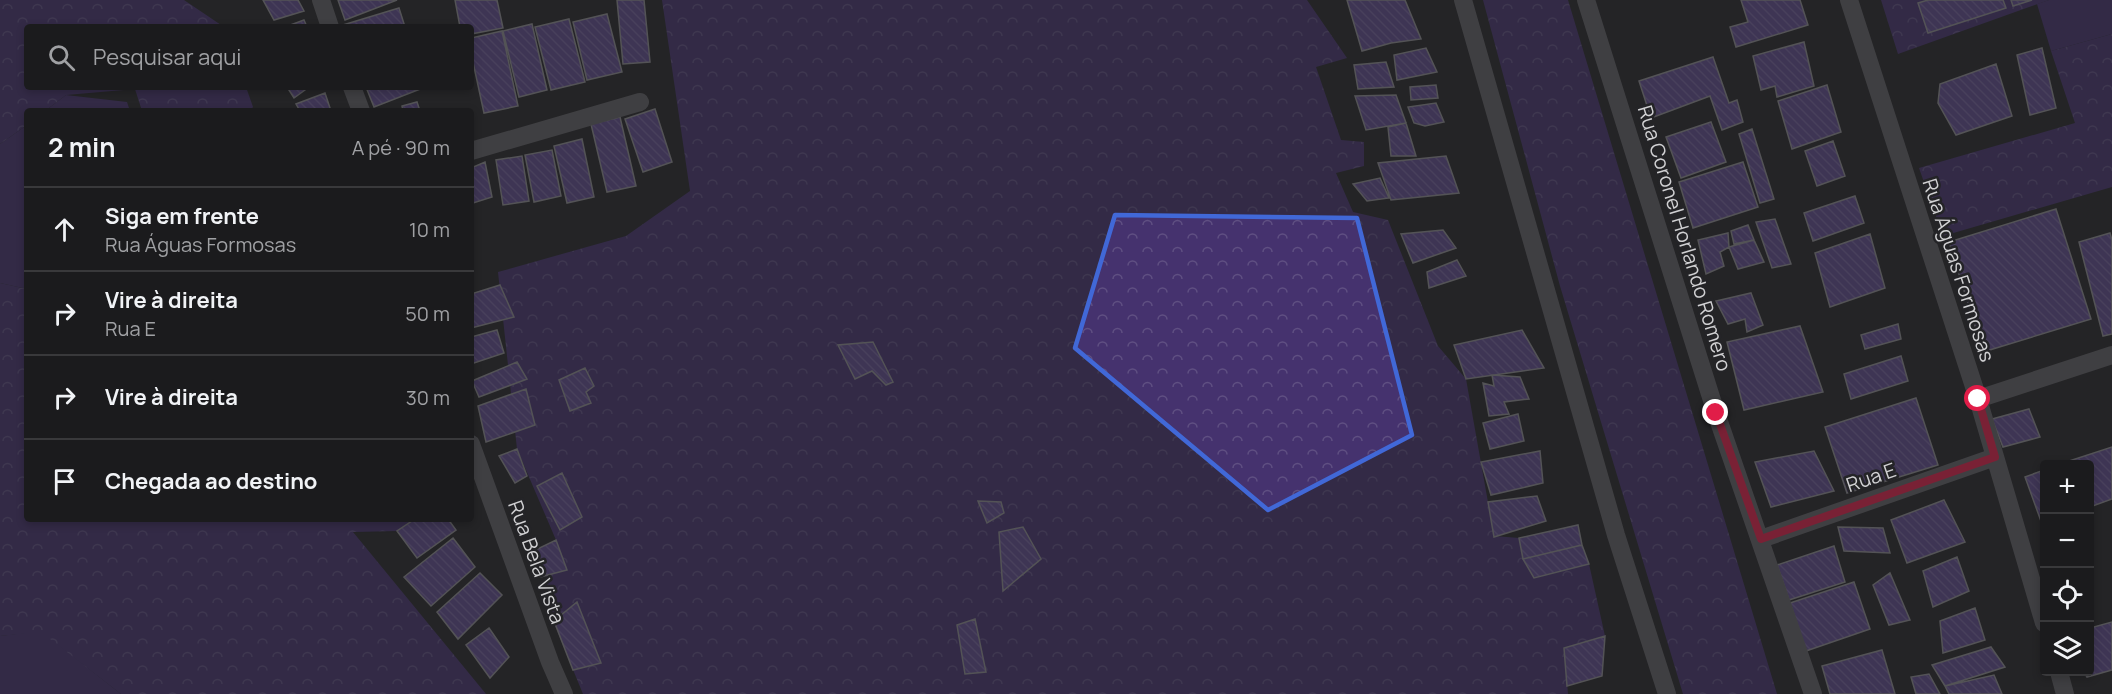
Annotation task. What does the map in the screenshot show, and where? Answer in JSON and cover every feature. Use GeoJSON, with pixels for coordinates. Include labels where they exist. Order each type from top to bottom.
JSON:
{"type":"FeatureCollection","features":[{"type":"Feature","properties":{"kind":"street"},"geometry":{"type":"LineString","coordinates":[[321,0],[329,24]]}},
{"type":"Feature","properties":{"kind":"street"},"geometry":{"type":"LineString","coordinates":[[1463,0],[1616,535],[1666,694]]}},
{"type":"Feature","properties":{"kind":"street","name":"Rua Coronel Horlando Romero"},"geometry":{"type":"LineString","coordinates":[[1586,0],[1713,402],[1813,694]]}},
{"type":"Feature","properties":{"kind":"street","name":"Rua Águas Formosas"},"geometry":{"type":"LineString","coordinates":[[1849,0],[1978,399],[2044,622]]}},
{"type":"Feature","properties":{"kind":"street"},"geometry":{"type":"LineString","coordinates":[[353,90],[360,108]]}},
{"type":"Feature","properties":{"kind":"street"},"geometry":{"type":"LineString","coordinates":[[474,150],[640,102]]}},
{"type":"Feature","properties":{"kind":"street"},"geometry":{"type":"LineString","coordinates":[[1978,399],[2112,355]]}},
{"type":"Feature","properties":{"kind":"street","name":"Rua Bela Vista"},"geometry":{"type":"LineString","coordinates":[[474,452],[550,662],[564,694]]}},
{"type":"Feature","properties":{"kind":"street","name":"Rua E"},"geometry":{"type":"LineString","coordinates":[[1761,539],[1995,457]]}},
{"type":"Feature","properties":{"kind":"street"},"geometry":{"type":"LineString","coordinates":[[2060,676],[2065,694]]}},
{"type":"Feature","properties":{"kind":"highlighted area"},"geometry":{"type":"Polygon","coordinates":[[[1115,215],[1357,218],[1412,435],[1268,510],[1075,348],[1115,215]]]}},
{"type":"Feature","properties":{"kind":"green space"},"geometry":{"type":"Polygon","coordinates":[[[0,0],[184,0],[220,24],[24,24],[24,90],[124,90],[66,95],[49,108],[24,108],[24,127],[0,144],[0,0]]]}},
{"type":"Feature","properties":{"kind":"green space"},"geometry":{"type":"Polygon","coordinates":[[[662,0],[1307,0],[1347,58],[1316,67],[1341,140],[1364,142],[1364,166],[1336,173],[1353,212],[1388,220],[1438,346],[1466,379],[1494,536],[1519,538],[1523,559],[1534,578],[1589,564],[1605,636],[1564,648],[1568,694],[583,694],[542,594],[556,540],[517,449],[498,272],[626,236],[690,191],[662,0]]]}},
{"type":"Feature","properties":{"kind":"green space"},"geometry":{"type":"Polygon","coordinates":[[[1483,0],[1568,0],[1777,694],[1683,694],[1560,286],[1483,0]]]}},
{"type":"Feature","properties":{"kind":"green space"},"geometry":{"type":"Polygon","coordinates":[[[1881,0],[2049,0],[1898,54],[1881,0]]]}},
{"type":"Feature","properties":{"kind":"green space"},"geometry":{"type":"Polygon","coordinates":[[[2049,0],[2112,0],[2112,34],[2051,51],[2037,4],[2049,0]]]}},
{"type":"Feature","properties":{"kind":"green space"},"geometry":{"type":"Polygon","coordinates":[[[2112,34],[2112,187],[1943,236],[1919,168],[2075,123],[2051,51],[2112,34]]]}},
{"type":"Feature","properties":{"kind":"green space"},"geometry":{"type":"Polygon","coordinates":[[[135,90],[247,90],[253,107],[252,108],[141,108],[135,90]]]}},
{"type":"Feature","properties":{"kind":"green space"},"geometry":{"type":"Polygon","coordinates":[[[66,95],[127,102],[129,108],[49,108],[66,95]]]}},
{"type":"Feature","properties":{"kind":"green space"},"geometry":{"type":"Polygon","coordinates":[[[24,127],[24,288],[0,283],[0,144],[24,127]]]}},
{"type":"Feature","properties":{"kind":"green space"},"geometry":{"type":"Polygon","coordinates":[[[0,283],[24,288],[24,522],[410,522],[397,531],[353,532],[486,694],[121,694],[41,632],[0,636],[0,283]]]}},
{"type":"Feature","properties":{"kind":"green space"},"geometry":{"type":"Polygon","coordinates":[[[41,631],[121,694],[0,694],[0,636],[41,631]]]}},
{"type":"Feature","properties":{"kind":"building"},"geometry":{"type":"Polygon","coordinates":[[[263,0],[298,0],[304,11],[274,20],[263,0]]]}},
{"type":"Feature","properties":{"kind":"building"},"geometry":{"type":"Polygon","coordinates":[[[338,0],[397,0],[345,20],[338,0]]]}},
{"type":"Feature","properties":{"kind":"building"},"geometry":{"type":"Polygon","coordinates":[[[455,0],[497,0],[503,28],[474,33],[474,24],[459,24],[455,0]]]}},
{"type":"Feature","properties":{"kind":"building"},"geometry":{"type":"Polygon","coordinates":[[[617,0],[644,0],[650,62],[623,64],[617,0]]]}},
{"type":"Feature","properties":{"kind":"building"},"geometry":{"type":"Polygon","coordinates":[[[1347,0],[1405,0],[1421,39],[1391,43],[1362,51],[1347,0]]]}},
{"type":"Feature","properties":{"kind":"building"},"geometry":{"type":"Polygon","coordinates":[[[1741,0],[1800,0],[1808,25],[1736,47],[1730,27],[1748,22],[1741,0]]]}},
{"type":"Feature","properties":{"kind":"building"},"geometry":{"type":"Polygon","coordinates":[[[1928,0],[2003,0],[2006,8],[1928,33],[1918,3],[1928,0]]]}},
{"type":"Feature","properties":{"kind":"building"},"geometry":{"type":"Polygon","coordinates":[[[2011,0],[2032,0],[2013,6],[2011,0]]]}},
{"type":"Feature","properties":{"kind":"building"},"geometry":{"type":"Polygon","coordinates":[[[399,8],[404,24],[346,24],[399,8]]]}},
{"type":"Feature","properties":{"kind":"building"},"geometry":{"type":"Polygon","coordinates":[[[607,14],[622,72],[587,80],[573,22],[607,14]]]}},
{"type":"Feature","properties":{"kind":"building"},"geometry":{"type":"Polygon","coordinates":[[[569,19],[585,82],[551,90],[535,27],[569,19]]]}},
{"type":"Feature","properties":{"kind":"building"},"geometry":{"type":"Polygon","coordinates":[[[304,20],[306,24],[293,24],[304,20]]]}},
{"type":"Feature","properties":{"kind":"building"},"geometry":{"type":"Polygon","coordinates":[[[532,24],[547,90],[519,97],[503,31],[532,24]]]}},
{"type":"Feature","properties":{"kind":"building"},"geometry":{"type":"Polygon","coordinates":[[[502,31],[518,106],[484,113],[474,67],[474,37],[502,31]]]}},
{"type":"Feature","properties":{"kind":"building"},"geometry":{"type":"Polygon","coordinates":[[[1804,42],[1814,86],[1777,97],[1775,86],[1761,90],[1753,56],[1804,42]]]}},
{"type":"Feature","properties":{"kind":"building"},"geometry":{"type":"Polygon","coordinates":[[[1426,48],[1437,72],[1397,80],[1394,55],[1426,48]]]}},
{"type":"Feature","properties":{"kind":"building"},"geometry":{"type":"Polygon","coordinates":[[[2042,48],[2056,108],[2030,115],[2017,55],[2042,48]]]}},
{"type":"Feature","properties":{"kind":"building"},"geometry":{"type":"Polygon","coordinates":[[[1713,57],[1729,103],[1737,100],[1743,122],[1722,130],[1710,96],[1651,118],[1639,81],[1713,57]]]}},
{"type":"Feature","properties":{"kind":"building"},"geometry":{"type":"Polygon","coordinates":[[[1386,62],[1394,87],[1358,89],[1354,65],[1386,62]]]}},
{"type":"Feature","properties":{"kind":"building"},"geometry":{"type":"Polygon","coordinates":[[[1996,64],[2012,116],[1956,135],[1938,103],[1940,84],[1996,64]]]}},
{"type":"Feature","properties":{"kind":"building"},"geometry":{"type":"Polygon","coordinates":[[[1436,85],[1438,98],[1411,100],[1410,87],[1436,85]]]}},
{"type":"Feature","properties":{"kind":"building"},"geometry":{"type":"Polygon","coordinates":[[[1827,85],[1841,132],[1792,149],[1778,101],[1827,85]]]}},
{"type":"Feature","properties":{"kind":"building"},"geometry":{"type":"Polygon","coordinates":[[[289,90],[305,90],[294,98],[289,90]]]}},
{"type":"Feature","properties":{"kind":"building"},"geometry":{"type":"Polygon","coordinates":[[[367,90],[418,90],[374,107],[367,90]]]}},
{"type":"Feature","properties":{"kind":"building"},"geometry":{"type":"Polygon","coordinates":[[[325,93],[330,108],[298,108],[296,104],[325,93]]]}},
{"type":"Feature","properties":{"kind":"building"},"geometry":{"type":"Polygon","coordinates":[[[1396,95],[1406,123],[1366,130],[1355,96],[1396,95]]]}},
{"type":"Feature","properties":{"kind":"building"},"geometry":{"type":"Polygon","coordinates":[[[417,102],[419,108],[402,108],[402,106],[417,102]]]}},
{"type":"Feature","properties":{"kind":"building"},"geometry":{"type":"Polygon","coordinates":[[[1436,103],[1444,122],[1425,126],[1414,123],[1408,107],[1436,103]]]}},
{"type":"Feature","properties":{"kind":"building"},"geometry":{"type":"Polygon","coordinates":[[[655,109],[672,162],[643,172],[625,119],[655,109]]]}},
{"type":"Feature","properties":{"kind":"building"},"geometry":{"type":"Polygon","coordinates":[[[620,117],[636,186],[607,192],[591,124],[620,117]]]}},
{"type":"Feature","properties":{"kind":"building"},"geometry":{"type":"Polygon","coordinates":[[[1711,122],[1726,162],[1681,178],[1666,137],[1711,122]]]}},
{"type":"Feature","properties":{"kind":"building"},"geometry":{"type":"Polygon","coordinates":[[[1406,123],[1416,156],[1391,156],[1388,127],[1406,123]]]}},
{"type":"Feature","properties":{"kind":"building"},"geometry":{"type":"Polygon","coordinates":[[[1752,129],[1774,199],[1760,203],[1739,134],[1752,129]]]}},
{"type":"Feature","properties":{"kind":"building"},"geometry":{"type":"Polygon","coordinates":[[[582,139],[594,197],[567,203],[554,146],[582,139]]]}},
{"type":"Feature","properties":{"kind":"building"},"geometry":{"type":"Polygon","coordinates":[[[1833,141],[1845,176],[1817,186],[1805,151],[1833,141]]]}},
{"type":"Feature","properties":{"kind":"building"},"geometry":{"type":"Polygon","coordinates":[[[552,150],[561,196],[534,202],[525,155],[552,150]]]}},
{"type":"Feature","properties":{"kind":"building"},"geometry":{"type":"Polygon","coordinates":[[[522,156],[529,201],[503,205],[496,160],[522,156]]]}},
{"type":"Feature","properties":{"kind":"building"},"geometry":{"type":"Polygon","coordinates":[[[1446,156],[1459,193],[1391,200],[1378,163],[1446,156]]]}},
{"type":"Feature","properties":{"kind":"building"},"geometry":{"type":"Polygon","coordinates":[[[485,162],[492,197],[474,203],[474,167],[485,162]]]}},
{"type":"Feature","properties":{"kind":"building"},"geometry":{"type":"Polygon","coordinates":[[[1743,162],[1758,207],[1693,228],[1679,182],[1743,162]]]}},
{"type":"Feature","properties":{"kind":"building"},"geometry":{"type":"Polygon","coordinates":[[[1380,178],[1389,198],[1367,201],[1353,184],[1380,178]]]}},
{"type":"Feature","properties":{"kind":"building"},"geometry":{"type":"Polygon","coordinates":[[[1855,196],[1864,223],[1813,241],[1804,213],[1855,196]]]}},
{"type":"Feature","properties":{"kind":"building"},"geometry":{"type":"Polygon","coordinates":[[[2056,209],[2091,319],[1983,352],[1949,242],[2056,209]]]}},
{"type":"Feature","properties":{"kind":"building"},"geometry":{"type":"Polygon","coordinates":[[[1775,219],[1791,264],[1772,268],[1756,222],[1775,219]]]}},
{"type":"Feature","properties":{"kind":"building"},"geometry":{"type":"Polygon","coordinates":[[[1748,225],[1754,240],[1734,244],[1731,231],[1748,225]]]}},
{"type":"Feature","properties":{"kind":"building"},"geometry":{"type":"Polygon","coordinates":[[[1443,230],[1456,248],[1413,263],[1401,234],[1443,230]]]}},
{"type":"Feature","properties":{"kind":"building"},"geometry":{"type":"Polygon","coordinates":[[[1728,233],[1729,247],[1720,252],[1724,266],[1706,274],[1698,240],[1728,233]]]}},
{"type":"Feature","properties":{"kind":"building"},"geometry":{"type":"Polygon","coordinates":[[[2110,233],[2112,240],[2112,334],[2103,336],[2079,242],[2110,233]]]}},
{"type":"Feature","properties":{"kind":"building"},"geometry":{"type":"Polygon","coordinates":[[[1870,234],[1885,288],[1830,307],[1815,253],[1870,234]]]}},
{"type":"Feature","properties":{"kind":"building"},"geometry":{"type":"Polygon","coordinates":[[[1754,240],[1764,262],[1738,269],[1729,247],[1754,240]]]}},
{"type":"Feature","properties":{"kind":"building"},"geometry":{"type":"Polygon","coordinates":[[[1457,260],[1466,276],[1429,288],[1427,272],[1457,260]]]}},
{"type":"Feature","properties":{"kind":"building"},"geometry":{"type":"Polygon","coordinates":[[[500,285],[514,317],[474,327],[474,293],[500,285]]]}},
{"type":"Feature","properties":{"kind":"building"},"geometry":{"type":"Polygon","coordinates":[[[1751,293],[1763,325],[1747,332],[1745,319],[1728,324],[1716,301],[1751,293]]]}},
{"type":"Feature","properties":{"kind":"building"},"geometry":{"type":"Polygon","coordinates":[[[1898,324],[1901,339],[1865,349],[1861,335],[1898,324]]]}},
{"type":"Feature","properties":{"kind":"building"},"geometry":{"type":"Polygon","coordinates":[[[1800,326],[1823,392],[1744,410],[1727,342],[1800,326]]]}},
{"type":"Feature","properties":{"kind":"building"},"geometry":{"type":"Polygon","coordinates":[[[497,330],[504,353],[474,363],[474,336],[497,330]]]}},
{"type":"Feature","properties":{"kind":"building"},"geometry":{"type":"Polygon","coordinates":[[[1522,330],[1544,368],[1466,379],[1454,345],[1522,330]]]}},
{"type":"Feature","properties":{"kind":"building"},"geometry":{"type":"Polygon","coordinates":[[[873,342],[893,382],[886,385],[872,371],[855,379],[838,345],[873,342]]]}},
{"type":"Feature","properties":{"kind":"building"},"geometry":{"type":"Polygon","coordinates":[[[1901,356],[1908,381],[1851,399],[1844,374],[1901,356]]]}},
{"type":"Feature","properties":{"kind":"building"},"geometry":{"type":"Polygon","coordinates":[[[517,362],[527,379],[479,397],[474,380],[517,362]]]}},
{"type":"Feature","properties":{"kind":"building"},"geometry":{"type":"Polygon","coordinates":[[[585,368],[594,386],[586,392],[591,403],[570,411],[559,380],[585,368]]]}},
{"type":"Feature","properties":{"kind":"building"},"geometry":{"type":"Polygon","coordinates":[[[1492,375],[1520,377],[1529,399],[1504,402],[1509,414],[1489,416],[1483,383],[1494,386],[1492,375]]]}},
{"type":"Feature","properties":{"kind":"building"},"geometry":{"type":"Polygon","coordinates":[[[526,389],[535,425],[486,442],[478,406],[526,389]]]}},
{"type":"Feature","properties":{"kind":"building"},"geometry":{"type":"Polygon","coordinates":[[[1916,398],[1938,465],[1847,493],[1825,427],[1916,398]]]}},
{"type":"Feature","properties":{"kind":"building"},"geometry":{"type":"Polygon","coordinates":[[[2029,409],[2040,437],[2003,447],[1992,419],[2029,409]]]}},
{"type":"Feature","properties":{"kind":"building"},"geometry":{"type":"Polygon","coordinates":[[[1518,414],[1524,441],[1490,449],[1483,423],[1518,414]]]}},
{"type":"Feature","properties":{"kind":"building"},"geometry":{"type":"Polygon","coordinates":[[[2112,447],[2112,499],[2094,506],[2094,460],[2072,460],[2112,447]]]}},
{"type":"Feature","properties":{"kind":"building"},"geometry":{"type":"Polygon","coordinates":[[[517,449],[527,476],[515,483],[499,456],[517,449]]]}},
{"type":"Feature","properties":{"kind":"building"},"geometry":{"type":"Polygon","coordinates":[[[1540,451],[1543,483],[1491,495],[1481,462],[1540,451]]]}},
{"type":"Feature","properties":{"kind":"building"},"geometry":{"type":"Polygon","coordinates":[[[1814,451],[1834,491],[1771,507],[1755,462],[1814,451]]]}},
{"type":"Feature","properties":{"kind":"building"},"geometry":{"type":"Polygon","coordinates":[[[2040,471],[2040,518],[2025,477],[2040,471]]]}},
{"type":"Feature","properties":{"kind":"building"},"geometry":{"type":"Polygon","coordinates":[[[562,473],[582,517],[560,530],[537,486],[562,473]]]}},
{"type":"Feature","properties":{"kind":"building"},"geometry":{"type":"Polygon","coordinates":[[[1537,496],[1546,521],[1494,537],[1488,502],[1537,496]]]}},
{"type":"Feature","properties":{"kind":"building"},"geometry":{"type":"Polygon","coordinates":[[[1944,500],[1965,542],[1907,563],[1891,520],[1944,500]]]}},
{"type":"Feature","properties":{"kind":"building"},"geometry":{"type":"Polygon","coordinates":[[[978,501],[1001,502],[1004,513],[987,523],[978,501]]]}},
{"type":"Feature","properties":{"kind":"building"},"geometry":{"type":"Polygon","coordinates":[[[410,522],[450,522],[456,530],[417,558],[397,531],[410,522]]]}},
{"type":"Feature","properties":{"kind":"building"},"geometry":{"type":"Polygon","coordinates":[[[1578,525],[1582,545],[1523,559],[1519,538],[1578,525]]]}},
{"type":"Feature","properties":{"kind":"building"},"geometry":{"type":"Polygon","coordinates":[[[1023,527],[1041,559],[1003,591],[999,532],[1023,527]]]}},
{"type":"Feature","properties":{"kind":"building"},"geometry":{"type":"Polygon","coordinates":[[[1838,527],[1883,528],[1890,553],[1844,551],[1838,527]]]}},
{"type":"Feature","properties":{"kind":"building"},"geometry":{"type":"Polygon","coordinates":[[[453,538],[475,567],[431,606],[404,577],[453,538]]]}},
{"type":"Feature","properties":{"kind":"building"},"geometry":{"type":"Polygon","coordinates":[[[556,540],[567,570],[540,577],[529,553],[556,540]]]}},
{"type":"Feature","properties":{"kind":"building"},"geometry":{"type":"Polygon","coordinates":[[[1582,545],[1589,564],[1534,578],[1523,559],[1582,545]]]}},
{"type":"Feature","properties":{"kind":"building"},"geometry":{"type":"Polygon","coordinates":[[[1834,546],[1845,582],[1789,600],[1777,565],[1834,546]]]}},
{"type":"Feature","properties":{"kind":"building"},"geometry":{"type":"Polygon","coordinates":[[[1957,557],[1969,591],[1933,607],[1923,571],[1957,557]]]}},
{"type":"Feature","properties":{"kind":"building"},"geometry":{"type":"Polygon","coordinates":[[[480,573],[502,595],[458,639],[437,612],[480,573]]]}},
{"type":"Feature","properties":{"kind":"building"},"geometry":{"type":"Polygon","coordinates":[[[1890,573],[1910,620],[1889,625],[1873,585],[1890,573]]]}},
{"type":"Feature","properties":{"kind":"building"},"geometry":{"type":"Polygon","coordinates":[[[1854,582],[1870,629],[1806,651],[1790,603],[1854,582]]]}},
{"type":"Feature","properties":{"kind":"building"},"geometry":{"type":"Polygon","coordinates":[[[577,602],[601,663],[573,670],[554,621],[577,602]]]}},
{"type":"Feature","properties":{"kind":"building"},"geometry":{"type":"Polygon","coordinates":[[[1975,608],[1985,640],[1943,653],[1940,621],[1975,608]]]}},
{"type":"Feature","properties":{"kind":"building"},"geometry":{"type":"Polygon","coordinates":[[[975,619],[986,672],[965,674],[957,625],[975,619]]]}},
{"type":"Feature","properties":{"kind":"building"},"geometry":{"type":"Polygon","coordinates":[[[2112,622],[2112,670],[2094,675],[2094,627],[2112,622]]]}},
{"type":"Feature","properties":{"kind":"building"},"geometry":{"type":"Polygon","coordinates":[[[489,628],[509,657],[490,678],[466,645],[489,628]]]}},
{"type":"Feature","properties":{"kind":"building"},"geometry":{"type":"Polygon","coordinates":[[[1605,636],[1602,676],[1567,686],[1564,648],[1605,636]]]}},
{"type":"Feature","properties":{"kind":"building"},"geometry":{"type":"Polygon","coordinates":[[[1991,647],[2005,667],[1945,686],[1932,665],[1991,647]]]}},
{"type":"Feature","properties":{"kind":"building"},"geometry":{"type":"Polygon","coordinates":[[[1882,650],[1895,694],[1830,694],[1822,666],[1882,650]]]}},
{"type":"Feature","properties":{"kind":"building"},"geometry":{"type":"Polygon","coordinates":[[[1929,674],[1940,694],[1916,694],[1911,677],[1929,674]]]}},
{"type":"Feature","properties":{"kind":"building"},"geometry":{"type":"Polygon","coordinates":[[[1994,675],[2002,694],[1949,694],[1945,686],[1994,675]]]}},
{"type":"Feature","properties":{"kind":"route"},"geometry":{"type":"LineString","coordinates":[[1716,413],[1761,539],[1995,457],[1978,399]]}}]}
